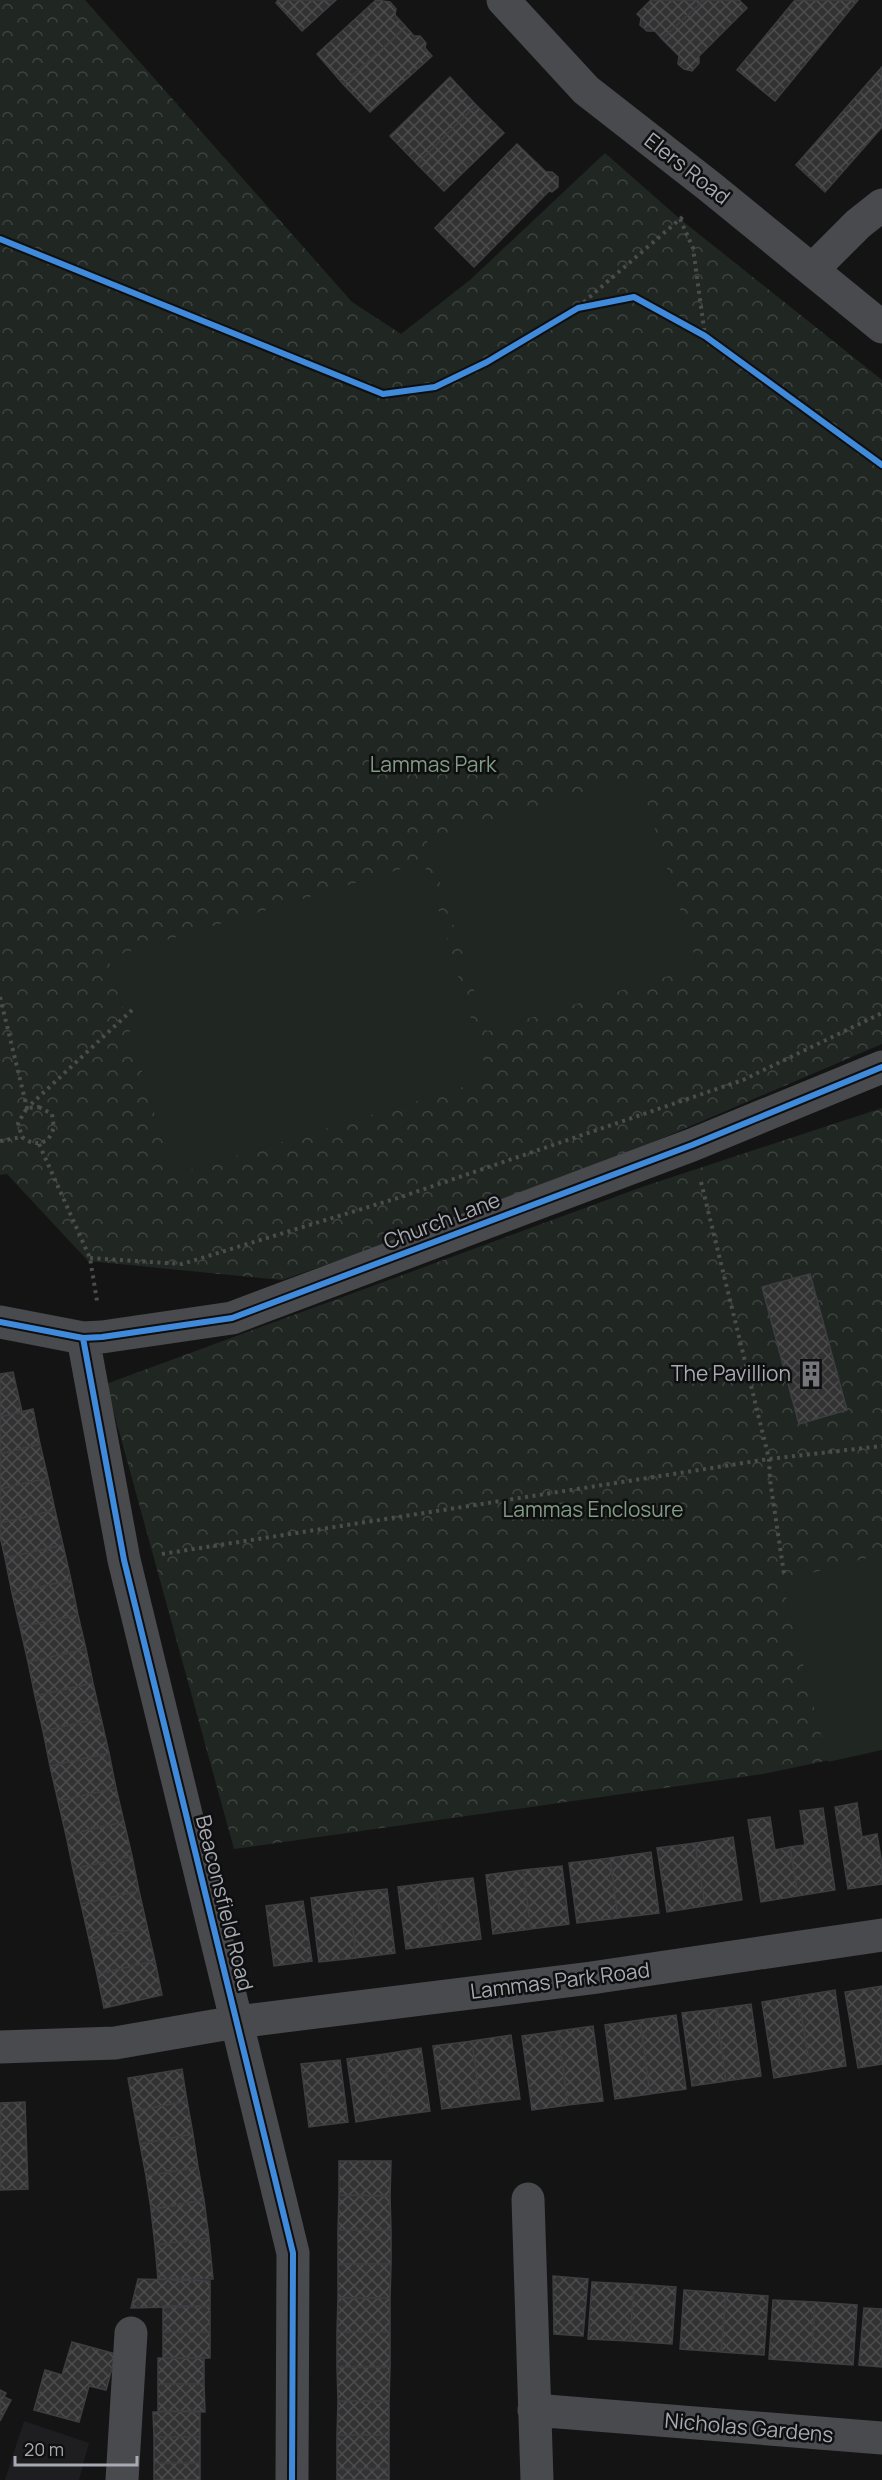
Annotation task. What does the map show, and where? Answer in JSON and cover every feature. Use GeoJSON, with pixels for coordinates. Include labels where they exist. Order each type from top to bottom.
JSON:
{"type":"FeatureCollection","features":[{"type":"Feature","properties":{"kind":"street","name":"Elers Road"},"geometry":{"type":"LineString","coordinates":[[503,0],[586,90],[710,186],[882,327]]}},
{"type":"Feature","properties":{"kind":"street"},"geometry":{"type":"LineString","coordinates":[[812,270],[858,224],[882,205]]}},
{"type":"Feature","properties":{"kind":"street","name":"Church Lane"},"geometry":{"type":"LineString","coordinates":[[0,1322],[93,1337],[232,1318],[692,1145],[882,1067]]}},
{"type":"Feature","properties":{"kind":"street","name":"Beaconsfield Road"},"geometry":{"type":"LineString","coordinates":[[93,1337],[124,1560],[293,2253],[292,2480]]}},
{"type":"Feature","properties":{"kind":"street","name":"Lammas Park Road"},"geometry":{"type":"LineString","coordinates":[[0,2047],[115,2043],[236,2022],[591,1978],[882,1935]]}},
{"type":"Feature","properties":{"kind":"street"},"geometry":{"type":"LineString","coordinates":[[528,2199],[537,2480]]}},
{"type":"Feature","properties":{"kind":"street"},"geometry":{"type":"LineString","coordinates":[[123,2480],[131,2333]]}},
{"type":"Feature","properties":{"kind":"street","name":"Nicholas Gardens"},"geometry":{"type":"LineString","coordinates":[[534,2410],[882,2438]]}},
{"type":"Feature","properties":{"kind":"path"},"geometry":{"type":"LineString","coordinates":[[0,239],[383,394],[435,387],[487,362],[578,308],[680,219],[710,186]]}},
{"type":"Feature","properties":{"kind":"path"},"geometry":{"type":"LineString","coordinates":[[680,219],[693,248],[705,336]]}},
{"type":"Feature","properties":{"kind":"path"},"geometry":{"type":"LineString","coordinates":[[578,308],[634,297],[705,336],[882,465]]}},
{"type":"Feature","properties":{"kind":"path"},"geometry":{"type":"LineString","coordinates":[[0,997],[27,1108]]}},
{"type":"Feature","properties":{"kind":"path"},"geometry":{"type":"LineString","coordinates":[[27,1108],[39,1107],[52,1114],[54,1128],[48,1140],[32,1144],[22,1137],[18,1123],[27,1108],[132,1010]]}},
{"type":"Feature","properties":{"kind":"path"},"geometry":{"type":"LineString","coordinates":[[90,1258],[182,1264],[401,1197],[743,1080],[882,1013]]}},
{"type":"Feature","properties":{"kind":"path"},"geometry":{"type":"LineString","coordinates":[[0,1141],[22,1137]]}},
{"type":"Feature","properties":{"kind":"path"},"geometry":{"type":"LineString","coordinates":[[39,1144],[90,1258],[93,1337]]}},
{"type":"Feature","properties":{"kind":"path"},"geometry":{"type":"LineString","coordinates":[[692,1145],[769,1459],[784,1574]]}},
{"type":"Feature","properties":{"kind":"path"},"geometry":{"type":"LineString","coordinates":[[124,1560],[769,1459],[882,1446]]}},
{"type":"Feature","properties":{"kind":"shaded area"},"geometry":{"type":"Polygon","coordinates":[[[24,2421],[89,2443],[79,2480],[5,2480],[24,2421]]]}},
{"type":"Feature","properties":{"kind":"green space","name":"Lammas Park"},"geometry":{"type":"Polygon","coordinates":[[[0,0],[85,0],[352,302],[401,334],[470,280],[605,153],[680,219],[882,380],[882,1044],[537,1192],[282,1280],[88,1261],[7,1174],[0,1175],[0,0]]]}},
{"type":"Feature","properties":{"kind":"green space"},"geometry":{"type":"Polygon","coordinates":[[[638,775],[698,967],[487,1031],[427,841],[638,775]]]}},
{"type":"Feature","properties":{"kind":"green space"},"geometry":{"type":"Polygon","coordinates":[[[424,862],[489,1079],[173,1175],[108,958],[424,862]]]}},
{"type":"Feature","properties":{"kind":"green space","name":"Lammas Enclosure"},"geometry":{"type":"Polygon","coordinates":[[[882,1108],[882,1749],[763,1774],[234,1849],[106,1384],[642,1187],[882,1108]]]}},
{"type":"Feature","properties":{"kind":"green space"},"geometry":{"type":"Polygon","coordinates":[[[882,1554],[882,1750],[828,1762],[782,1581],[882,1554]]]}},
{"type":"Feature","properties":{"kind":"building"},"geometry":{"type":"Polygon","coordinates":[[[278,0],[336,0],[302,31],[276,3],[278,0]]]}},
{"type":"Feature","properties":{"kind":"building"},"geometry":{"type":"Polygon","coordinates":[[[376,0],[390,2],[396,9],[395,15],[406,27],[343,84],[317,54],[376,0]]]}},
{"type":"Feature","properties":{"kind":"building"},"geometry":{"type":"Polygon","coordinates":[[[651,0],[704,0],[662,39],[655,31],[647,31],[640,25],[641,18],[637,14],[651,0]]]}},
{"type":"Feature","properties":{"kind":"building"},"geometry":{"type":"Polygon","coordinates":[[[704,0],[739,0],[747,8],[699,56],[699,63],[692,71],[678,64],[679,56],[662,39],[704,0]]]}},
{"type":"Feature","properties":{"kind":"building"},"geometry":{"type":"Polygon","coordinates":[[[795,0],[858,0],[775,101],[737,70],[795,0]]]}},
{"type":"Feature","properties":{"kind":"building"},"geometry":{"type":"Polygon","coordinates":[[[406,27],[414,36],[420,36],[426,43],[425,48],[432,56],[370,112],[343,84],[406,27]]]}},
{"type":"Feature","properties":{"kind":"building"},"geometry":{"type":"Polygon","coordinates":[[[882,67],[882,127],[825,192],[796,165],[882,67]]]}},
{"type":"Feature","properties":{"kind":"building"},"geometry":{"type":"Polygon","coordinates":[[[450,77],[476,105],[417,164],[390,136],[450,77]]]}},
{"type":"Feature","properties":{"kind":"building"},"geometry":{"type":"Polygon","coordinates":[[[476,105],[504,133],[444,191],[417,164],[476,105]]]}},
{"type":"Feature","properties":{"kind":"building"},"geometry":{"type":"Polygon","coordinates":[[[517,144],[546,172],[552,172],[558,177],[558,187],[552,192],[549,191],[474,267],[435,228],[517,144]]]}},
{"type":"Feature","properties":{"kind":"building","name":"The Pavillion"},"geometry":{"type":"Polygon","coordinates":[[[810,1274],[847,1410],[799,1424],[762,1287],[810,1274]]]}},
{"type":"Feature","properties":{"kind":"building"},"geometry":{"type":"Polygon","coordinates":[[[13,1372],[22,1412],[0,1417],[0,1374],[13,1372]]]}},
{"type":"Feature","properties":{"kind":"building"},"geometry":{"type":"Polygon","coordinates":[[[33,1409],[40,1444],[0,1454],[0,1417],[33,1409]]]}},
{"type":"Feature","properties":{"kind":"building"},"geometry":{"type":"Polygon","coordinates":[[[40,1444],[48,1478],[0,1489],[0,1454],[40,1444]]]}},
{"type":"Feature","properties":{"kind":"building"},"geometry":{"type":"Polygon","coordinates":[[[48,1478],[55,1510],[0,1523],[0,1489],[48,1478]]]}},
{"type":"Feature","properties":{"kind":"building"},"geometry":{"type":"Polygon","coordinates":[[[55,1510],[63,1545],[5,1558],[0,1536],[0,1523],[55,1510]]]}},
{"type":"Feature","properties":{"kind":"building"},"geometry":{"type":"Polygon","coordinates":[[[63,1545],[71,1580],[12,1593],[5,1558],[63,1545]]]}},
{"type":"Feature","properties":{"kind":"building"},"geometry":{"type":"Polygon","coordinates":[[[71,1580],[78,1615],[20,1627],[12,1593],[71,1580]]]}},
{"type":"Feature","properties":{"kind":"building"},"geometry":{"type":"Polygon","coordinates":[[[78,1615],[86,1649],[28,1662],[20,1627],[78,1615]]]}},
{"type":"Feature","properties":{"kind":"building"},"geometry":{"type":"Polygon","coordinates":[[[86,1649],[93,1683],[35,1696],[28,1662],[86,1649]]]}},
{"type":"Feature","properties":{"kind":"building"},"geometry":{"type":"Polygon","coordinates":[[[93,1683],[101,1718],[43,1731],[35,1696],[93,1683]]]}},
{"type":"Feature","properties":{"kind":"building"},"geometry":{"type":"Polygon","coordinates":[[[101,1718],[109,1753],[50,1766],[43,1731],[101,1718]]]}},
{"type":"Feature","properties":{"kind":"building"},"geometry":{"type":"Polygon","coordinates":[[[109,1753],[116,1788],[58,1801],[50,1766],[109,1753]]]}},
{"type":"Feature","properties":{"kind":"building"},"geometry":{"type":"Polygon","coordinates":[[[116,1788],[124,1822],[66,1835],[58,1801],[116,1788]]]}},
{"type":"Feature","properties":{"kind":"building"},"geometry":{"type":"Polygon","coordinates":[[[857,1803],[862,1837],[877,1834],[882,1865],[882,1884],[848,1889],[835,1807],[857,1803]]]}},
{"type":"Feature","properties":{"kind":"building"},"geometry":{"type":"Polygon","coordinates":[[[823,1808],[835,1890],[798,1896],[790,1847],[805,1845],[800,1811],[823,1808]]]}},
{"type":"Feature","properties":{"kind":"building"},"geometry":{"type":"Polygon","coordinates":[[[770,1817],[775,1850],[790,1847],[798,1896],[761,1902],[748,1820],[770,1817]]]}},
{"type":"Feature","properties":{"kind":"building"},"geometry":{"type":"Polygon","coordinates":[[[124,1822],[132,1856],[73,1869],[66,1835],[124,1822]]]}},
{"type":"Feature","properties":{"kind":"building"},"geometry":{"type":"Polygon","coordinates":[[[733,1837],[742,1900],[705,1906],[695,1843],[733,1837]]]}},
{"type":"Feature","properties":{"kind":"building"},"geometry":{"type":"Polygon","coordinates":[[[695,1843],[705,1906],[667,1912],[657,1848],[695,1843]]]}},
{"type":"Feature","properties":{"kind":"building"},"geometry":{"type":"Polygon","coordinates":[[[651,1852],[659,1913],[618,1918],[610,1858],[651,1852]]]}},
{"type":"Feature","properties":{"kind":"building"},"geometry":{"type":"Polygon","coordinates":[[[132,1856],[139,1891],[81,1904],[73,1869],[132,1856]]]}},
{"type":"Feature","properties":{"kind":"building"},"geometry":{"type":"Polygon","coordinates":[[[610,1858],[618,1918],[577,1923],[569,1863],[610,1858]]]}},
{"type":"Feature","properties":{"kind":"building"},"geometry":{"type":"Polygon","coordinates":[[[562,1866],[569,1924],[531,1929],[523,1870],[562,1866]]]}},
{"type":"Feature","properties":{"kind":"building"},"geometry":{"type":"Polygon","coordinates":[[[523,1870],[531,1929],[493,1934],[486,1875],[523,1870]]]}},
{"type":"Feature","properties":{"kind":"building"},"geometry":{"type":"Polygon","coordinates":[[[473,1878],[481,1939],[443,1944],[436,1882],[473,1878]]]}},
{"type":"Feature","properties":{"kind":"building"},"geometry":{"type":"Polygon","coordinates":[[[436,1882],[443,1944],[406,1949],[398,1887],[436,1882]]]}},
{"type":"Feature","properties":{"kind":"building"},"geometry":{"type":"Polygon","coordinates":[[[387,1889],[395,1953],[356,1958],[349,1893],[387,1889]]]}},
{"type":"Feature","properties":{"kind":"building"},"geometry":{"type":"Polygon","coordinates":[[[139,1891],[147,1926],[89,1939],[81,1904],[139,1891]]]}},
{"type":"Feature","properties":{"kind":"building"},"geometry":{"type":"Polygon","coordinates":[[[349,1893],[356,1958],[319,1962],[311,1898],[349,1893]]]}},
{"type":"Feature","properties":{"kind":"building"},"geometry":{"type":"Polygon","coordinates":[[[303,1901],[312,1961],[274,1966],[266,1906],[303,1901]]]}},
{"type":"Feature","properties":{"kind":"building"},"geometry":{"type":"Polygon","coordinates":[[[147,1926],[155,1961],[97,1974],[89,1939],[147,1926]]]}},
{"type":"Feature","properties":{"kind":"building"},"geometry":{"type":"Polygon","coordinates":[[[155,1961],[162,1995],[104,2008],[97,1974],[155,1961]]]}},
{"type":"Feature","properties":{"kind":"building"},"geometry":{"type":"Polygon","coordinates":[[[882,1986],[882,2064],[858,2068],[845,1992],[882,1986]]]}},
{"type":"Feature","properties":{"kind":"building"},"geometry":{"type":"Polygon","coordinates":[[[835,1990],[846,2066],[811,2072],[798,1996],[835,1990]]]}},
{"type":"Feature","properties":{"kind":"building"},"geometry":{"type":"Polygon","coordinates":[[[798,1996],[811,2072],[774,2078],[762,2002],[798,1996]]]}},
{"type":"Feature","properties":{"kind":"building"},"geometry":{"type":"Polygon","coordinates":[[[751,2004],[761,2076],[726,2081],[716,2009],[751,2004]]]}},
{"type":"Feature","properties":{"kind":"building"},"geometry":{"type":"Polygon","coordinates":[[[716,2009],[726,2081],[692,2086],[682,2013],[716,2009]]]}},
{"type":"Feature","properties":{"kind":"building"},"geometry":{"type":"Polygon","coordinates":[[[676,2015],[686,2089],[650,2094],[640,2020],[676,2015]]]}},
{"type":"Feature","properties":{"kind":"building"},"geometry":{"type":"Polygon","coordinates":[[[640,2020],[650,2094],[615,2099],[605,2025],[640,2020]]]}},
{"type":"Feature","properties":{"kind":"building"},"geometry":{"type":"Polygon","coordinates":[[[593,2026],[603,2101],[568,2105],[558,2031],[593,2026]]]}},
{"type":"Feature","properties":{"kind":"building"},"geometry":{"type":"Polygon","coordinates":[[[558,2031],[568,2105],[532,2110],[522,2036],[558,2031]]]}},
{"type":"Feature","properties":{"kind":"building"},"geometry":{"type":"Polygon","coordinates":[[[511,2035],[520,2099],[480,2104],[472,2041],[511,2035]]]}},
{"type":"Feature","properties":{"kind":"building"},"geometry":{"type":"Polygon","coordinates":[[[472,2041],[480,2104],[442,2109],[433,2046],[472,2041]]]}},
{"type":"Feature","properties":{"kind":"building"},"geometry":{"type":"Polygon","coordinates":[[[421,2048],[430,2111],[393,2116],[384,2054],[421,2048]]]}},
{"type":"Feature","properties":{"kind":"building"},"geometry":{"type":"Polygon","coordinates":[[[384,2054],[393,2116],[356,2122],[347,2059],[384,2054]]]}},
{"type":"Feature","properties":{"kind":"building"},"geometry":{"type":"Polygon","coordinates":[[[340,2060],[348,2122],[309,2127],[301,2064],[340,2060]]]}},
{"type":"Feature","properties":{"kind":"building"},"geometry":{"type":"Polygon","coordinates":[[[182,2069],[187,2101],[134,2111],[128,2078],[182,2069]]]}},
{"type":"Feature","properties":{"kind":"building"},"geometry":{"type":"Polygon","coordinates":[[[187,2101],[193,2134],[140,2144],[134,2111],[187,2101]]]}},
{"type":"Feature","properties":{"kind":"building"},"geometry":{"type":"Polygon","coordinates":[[[25,2102],[28,2189],[0,2190],[0,2103],[25,2102]]]}},
{"type":"Feature","properties":{"kind":"building"},"geometry":{"type":"Polygon","coordinates":[[[193,2134],[198,2167],[146,2176],[140,2144],[193,2134]]]}},
{"type":"Feature","properties":{"kind":"building"},"geometry":{"type":"Polygon","coordinates":[[[339,2161],[391,2161],[390,2196],[339,2195],[339,2161]]]}},
{"type":"Feature","properties":{"kind":"building"},"geometry":{"type":"Polygon","coordinates":[[[198,2167],[204,2200],[151,2209],[146,2176],[198,2167]]]}},
{"type":"Feature","properties":{"kind":"building"},"geometry":{"type":"Polygon","coordinates":[[[339,2195],[390,2196],[391,2230],[338,2230],[339,2195]]]}},
{"type":"Feature","properties":{"kind":"building"},"geometry":{"type":"Polygon","coordinates":[[[204,2200],[209,2238],[155,2245],[151,2210],[204,2200]]]}},
{"type":"Feature","properties":{"kind":"building"},"geometry":{"type":"Polygon","coordinates":[[[338,2230],[391,2230],[391,2264],[338,2264],[338,2230]]]}},
{"type":"Feature","properties":{"kind":"building"},"geometry":{"type":"Polygon","coordinates":[[[209,2238],[213,2279],[158,2279],[155,2245],[209,2238]]]}},
{"type":"Feature","properties":{"kind":"building"},"geometry":{"type":"Polygon","coordinates":[[[338,2264],[391,2264],[390,2298],[338,2298],[338,2264]]]}},
{"type":"Feature","properties":{"kind":"building"},"geometry":{"type":"Polygon","coordinates":[[[553,2276],[588,2279],[583,2336],[554,2334],[553,2276]]]}},
{"type":"Feature","properties":{"kind":"building"},"geometry":{"type":"Polygon","coordinates":[[[138,2279],[210,2281],[210,2306],[131,2308],[138,2279]]]}},
{"type":"Feature","properties":{"kind":"building"},"geometry":{"type":"Polygon","coordinates":[[[592,2282],[634,2284],[630,2341],[588,2339],[592,2282]]]}},
{"type":"Feature","properties":{"kind":"building"},"geometry":{"type":"Polygon","coordinates":[[[634,2284],[676,2287],[672,2344],[630,2341],[634,2284]]]}},
{"type":"Feature","properties":{"kind":"building"},"geometry":{"type":"Polygon","coordinates":[[[684,2290],[726,2293],[721,2352],[680,2349],[684,2290]]]}},
{"type":"Feature","properties":{"kind":"building"},"geometry":{"type":"Polygon","coordinates":[[[726,2293],[768,2296],[764,2355],[721,2352],[726,2293]]]}},
{"type":"Feature","properties":{"kind":"building"},"geometry":{"type":"Polygon","coordinates":[[[338,2298],[390,2298],[390,2332],[337,2332],[338,2298]]]}},
{"type":"Feature","properties":{"kind":"building"},"geometry":{"type":"Polygon","coordinates":[[[773,2300],[815,2302],[811,2362],[769,2359],[773,2300]]]}},
{"type":"Feature","properties":{"kind":"building"},"geometry":{"type":"Polygon","coordinates":[[[815,2302],[857,2305],[853,2365],[811,2362],[815,2302]]]}},
{"type":"Feature","properties":{"kind":"building"},"geometry":{"type":"Polygon","coordinates":[[[163,2306],[210,2306],[210,2332],[163,2332],[163,2306]]]}},
{"type":"Feature","properties":{"kind":"building"},"geometry":{"type":"Polygon","coordinates":[[[864,2308],[882,2309],[882,2367],[859,2365],[864,2308]]]}},
{"type":"Feature","properties":{"kind":"building"},"geometry":{"type":"Polygon","coordinates":[[[163,2332],[210,2332],[210,2358],[163,2358],[163,2332]]]}},
{"type":"Feature","properties":{"kind":"building"},"geometry":{"type":"Polygon","coordinates":[[[337,2332],[390,2332],[390,2367],[337,2367],[337,2332]]]}},
{"type":"Feature","properties":{"kind":"building"},"geometry":{"type":"Polygon","coordinates":[[[72,2342],[116,2354],[106,2390],[89,2386],[79,2422],[34,2410],[45,2370],[62,2375],[72,2342]]]}},
{"type":"Feature","properties":{"kind":"building"},"geometry":{"type":"Polygon","coordinates":[[[158,2358],[204,2358],[204,2384],[158,2384],[158,2358]]]}},
{"type":"Feature","properties":{"kind":"building"},"geometry":{"type":"Polygon","coordinates":[[[337,2367],[390,2367],[389,2401],[338,2401],[337,2367]]]}},
{"type":"Feature","properties":{"kind":"building"},"geometry":{"type":"Polygon","coordinates":[[[158,2384],[204,2384],[205,2412],[158,2411],[158,2384]]]}},
{"type":"Feature","properties":{"kind":"building"},"geometry":{"type":"Polygon","coordinates":[[[0,2390],[6,2393],[4,2397],[11,2400],[0,2421],[0,2390]]]}},
{"type":"Feature","properties":{"kind":"building"},"geometry":{"type":"Polygon","coordinates":[[[338,2401],[389,2401],[389,2435],[337,2435],[338,2401]]]}},
{"type":"Feature","properties":{"kind":"building"},"geometry":{"type":"Polygon","coordinates":[[[200,2411],[200,2437],[154,2437],[153,2412],[200,2411]]]}},
{"type":"Feature","properties":{"kind":"building"},"geometry":{"type":"Polygon","coordinates":[[[337,2435],[389,2435],[389,2469],[337,2469],[337,2435]]]}},
{"type":"Feature","properties":{"kind":"building"},"geometry":{"type":"Polygon","coordinates":[[[154,2437],[200,2437],[200,2463],[154,2463],[154,2437]]]}},
{"type":"Feature","properties":{"kind":"building"},"geometry":{"type":"Polygon","coordinates":[[[154,2463],[200,2463],[200,2480],[154,2480],[154,2463]]]}},
{"type":"Feature","properties":{"kind":"building"},"geometry":{"type":"Polygon","coordinates":[[[337,2469],[389,2469],[389,2480],[337,2480],[337,2469]]]}},
{"type":"Feature","properties":{"kind":"cycle path"},"geometry":{"type":"LineString","coordinates":[[0,239],[383,394],[435,387],[487,362],[578,308],[634,297],[705,336],[882,465]]}},
{"type":"Feature","properties":{"kind":"cycle path"},"geometry":{"type":"LineString","coordinates":[[0,1322],[83,1338],[232,1318],[692,1145],[882,1067]]}},
{"type":"Feature","properties":{"kind":"cycle path"},"geometry":{"type":"LineString","coordinates":[[83,1338],[124,1560],[293,2253],[292,2480]]}},
{"type":"Feature","properties":{"kind":"place","name":"The Pavillion"},"geometry":{"type":"Point","coordinates":[811,1374]}}]}
